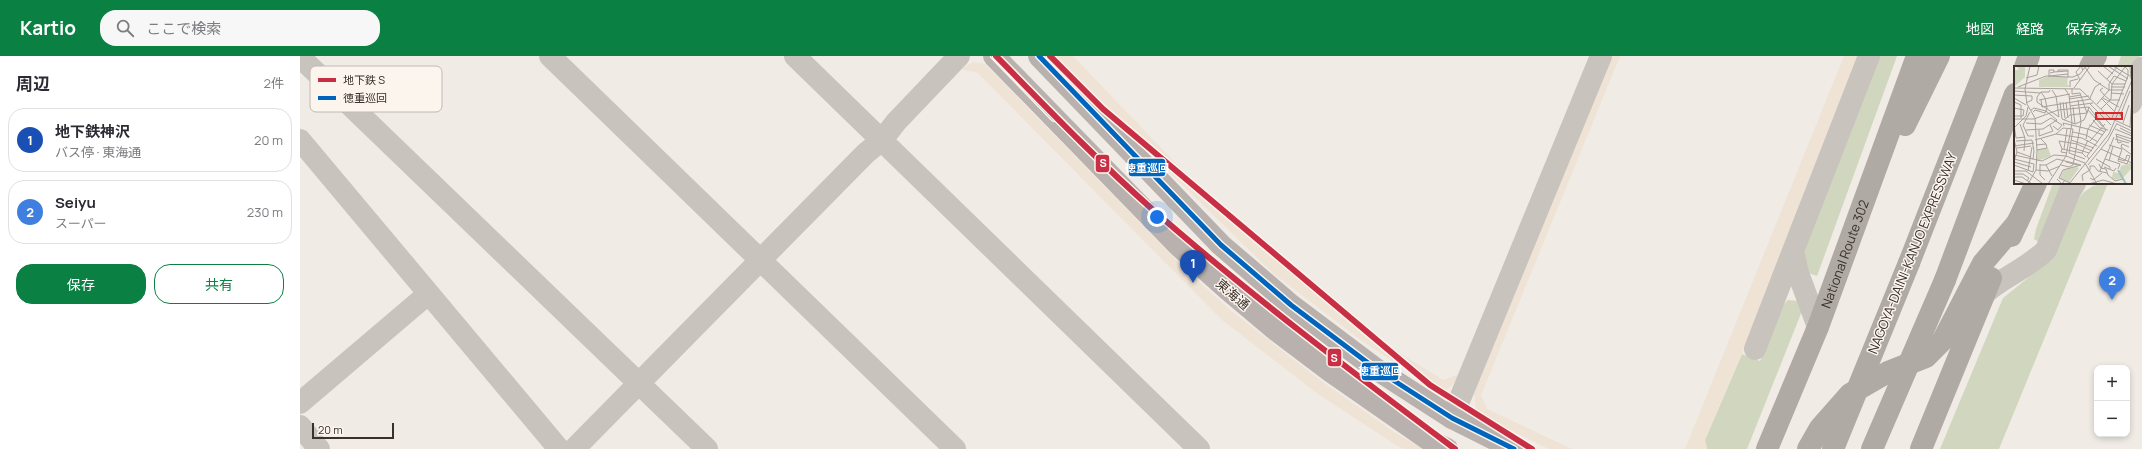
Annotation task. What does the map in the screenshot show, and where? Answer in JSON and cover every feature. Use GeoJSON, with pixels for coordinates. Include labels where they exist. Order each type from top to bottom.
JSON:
{"type":"FeatureCollection","features":[{"type":"Feature","properties":{"kind":"highway","name":"National Route 302"},"geometry":{"type":"LineString","coordinates":[[1767,449],[1818,327],[1917,56]]}},
{"type":"Feature","properties":{"kind":"highway"},"geometry":{"type":"LineString","coordinates":[[1858,219],[1939,56]]}},
{"type":"Feature","properties":{"kind":"highway","name":"NAGOYA-DAINI-KANJO EXPRESSWAY"},"geometry":{"type":"LineString","coordinates":[[1833,449],[1909,263],[1990,56]]}},
{"type":"Feature","properties":{"kind":"highway"},"geometry":{"type":"LineString","coordinates":[[2025,66],[2029,56]]}},
{"type":"Feature","properties":{"kind":"highway"},"geometry":{"type":"LineString","coordinates":[[2091,66],[2096,56]]}},
{"type":"Feature","properties":{"kind":"highway"},"geometry":{"type":"LineString","coordinates":[[1872,449],[1945,280],[2014,97]]}},
{"type":"Feature","properties":{"kind":"highway"},"geometry":{"type":"LineString","coordinates":[[1921,449],[1984,294],[2036,184]]}},
{"type":"Feature","properties":{"kind":"highway"},"geometry":{"type":"LineString","coordinates":[[1808,449],[1820,428],[1850,394],[1888,372],[1926,357],[1943,340],[1983,263],[2017,224]]}},
{"type":"Feature","properties":{"kind":"main road","name":"東海通"},"geometry":{"type":"LineString","coordinates":[[994,56],[1179,246],[1226,288],[1277,331],[1330,371],[1432,442],[1447,449]]}},
{"type":"Feature","properties":{"kind":"main road"},"geometry":{"type":"LineString","coordinates":[[1039,56],[1221,245],[1291,305],[1358,355],[1452,418],[1514,449]]}},
{"type":"Feature","properties":{"kind":"street"},"geometry":{"type":"LineString","coordinates":[[550,56],[955,449]]}},
{"type":"Feature","properties":{"kind":"street"},"geometry":{"type":"LineString","coordinates":[[795,56],[1198,449]]}},
{"type":"Feature","properties":{"kind":"street"},"geometry":{"type":"LineString","coordinates":[[574,449],[640,384],[866,153],[882,140],[896,122],[959,56]]}},
{"type":"Feature","properties":{"kind":"street"},"geometry":{"type":"LineString","coordinates":[[1452,418],[1601,56]]}},
{"type":"Feature","properties":{"kind":"street"},"geometry":{"type":"LineString","coordinates":[[1755,349],[1869,56]]}},
{"type":"Feature","properties":{"kind":"street"},"geometry":{"type":"LineString","coordinates":[[300,57],[310,67]]}},
{"type":"Feature","properties":{"kind":"street"},"geometry":{"type":"LineString","coordinates":[[2135,100],[2142,68]]}},
{"type":"Feature","properties":{"kind":"street"},"geometry":{"type":"LineString","coordinates":[[357,112],[706,449]]}},
{"type":"Feature","properties":{"kind":"street"},"geometry":{"type":"LineString","coordinates":[[300,140],[559,449]]}},
{"type":"Feature","properties":{"kind":"street"},"geometry":{"type":"LineString","coordinates":[[1984,294],[1995,284],[2040,257],[2046,250],[2075,184]]}},
{"type":"Feature","properties":{"kind":"street"},"geometry":{"type":"LineString","coordinates":[[1793,251],[1798,273],[1818,327]]}},
{"type":"Feature","properties":{"kind":"street"},"geometry":{"type":"LineString","coordinates":[[300,403],[428,294]]}},
{"type":"Feature","properties":{"kind":"street"},"geometry":{"type":"LineString","coordinates":[[300,426],[319,449]]}},
{"type":"Feature","properties":{"kind":"green space"},"geometry":{"type":"Polygon","coordinates":[[[1877,56],[1897,56],[1817,276],[1803,271],[1803,244],[1877,56]]]}},
{"type":"Feature","properties":{"kind":"green space"},"geometry":{"type":"Polygon","coordinates":[[[2121,56],[2140,56],[2132,77],[2132,66],[2117,66],[2121,56]]]}},
{"type":"Feature","properties":{"kind":"green space"},"geometry":{"type":"Polygon","coordinates":[[[2053,184],[2064,184],[2039,242],[2034,239],[2036,229],[2053,184]]]}},
{"type":"Feature","properties":{"kind":"green space"},"geometry":{"type":"Polygon","coordinates":[[[2108,184],[1999,449],[1940,449],[2003,298],[2044,265],[2071,208],[2084,192],[2093,186],[2108,184]]]}},
{"type":"Feature","properties":{"kind":"green space"},"geometry":{"type":"Polygon","coordinates":[[[1788,300],[1798,301],[1802,311],[1747,449],[1707,449],[1705,440],[1742,354],[1760,361],[1784,304],[1788,300]]]}},
{"type":"Feature","properties":{"kind":"shaded area"},"geometry":{"type":"Polygon","coordinates":[[[1056,56],[1073,56],[1233,223],[1368,331],[1406,357],[1443,380],[1460,374],[1454,383],[1444,392],[1437,390],[1362,341],[1274,274],[1132,136],[1056,56]]]}},
{"type":"Feature","properties":{"kind":"shaded area"},"geometry":{"type":"Polygon","coordinates":[[[1611,56],[1620,56],[1481,395],[1487,409],[1572,449],[1549,449],[1480,415],[1476,410],[1474,393],[1611,56]]]}},
{"type":"Feature","properties":{"kind":"shaded area"},"geometry":{"type":"Polygon","coordinates":[[[1844,56],[1863,56],[1774,279],[1705,440],[1707,449],[1685,449],[1844,56]]]}},
{"type":"Feature","properties":{"kind":"shaded area"},"geometry":{"type":"Polygon","coordinates":[[[973,62],[985,64],[1182,266],[1230,310],[1317,378],[1394,432],[1424,449],[1403,449],[1393,443],[1318,394],[1222,320],[978,73],[961,69],[973,62]]]}},
{"type":"Feature","properties":{"kind":"metro line","name":"S"},"geometry":{"type":"LineString","coordinates":[[996,56],[1112,172],[1189,241],[1301,332],[1455,449]]}},
{"type":"Feature","properties":{"kind":"metro line","name":"S"},"geometry":{"type":"LineString","coordinates":[[1050,56],[1103,109],[1430,385],[1532,449]]}},
{"type":"Feature","properties":{"kind":"transit line","name":"徳重巡回"},"geometry":{"type":"LineString","coordinates":[[994,56],[1054,118]]}},
{"type":"Feature","properties":{"kind":"transit line","name":"徳重巡回"},"geometry":{"type":"LineString","coordinates":[[1039,56],[1221,245],[1291,305],[1376,369],[1452,418],[1514,449]]}},
{"type":"Feature","properties":{"kind":"place","name":"地下鉄神沢"},"geometry":{"type":"Point","coordinates":[1193,283]}},
{"type":"Feature","properties":{"kind":"place","name":"Seiyu"},"geometry":{"type":"Point","coordinates":[2112,300]}}]}
